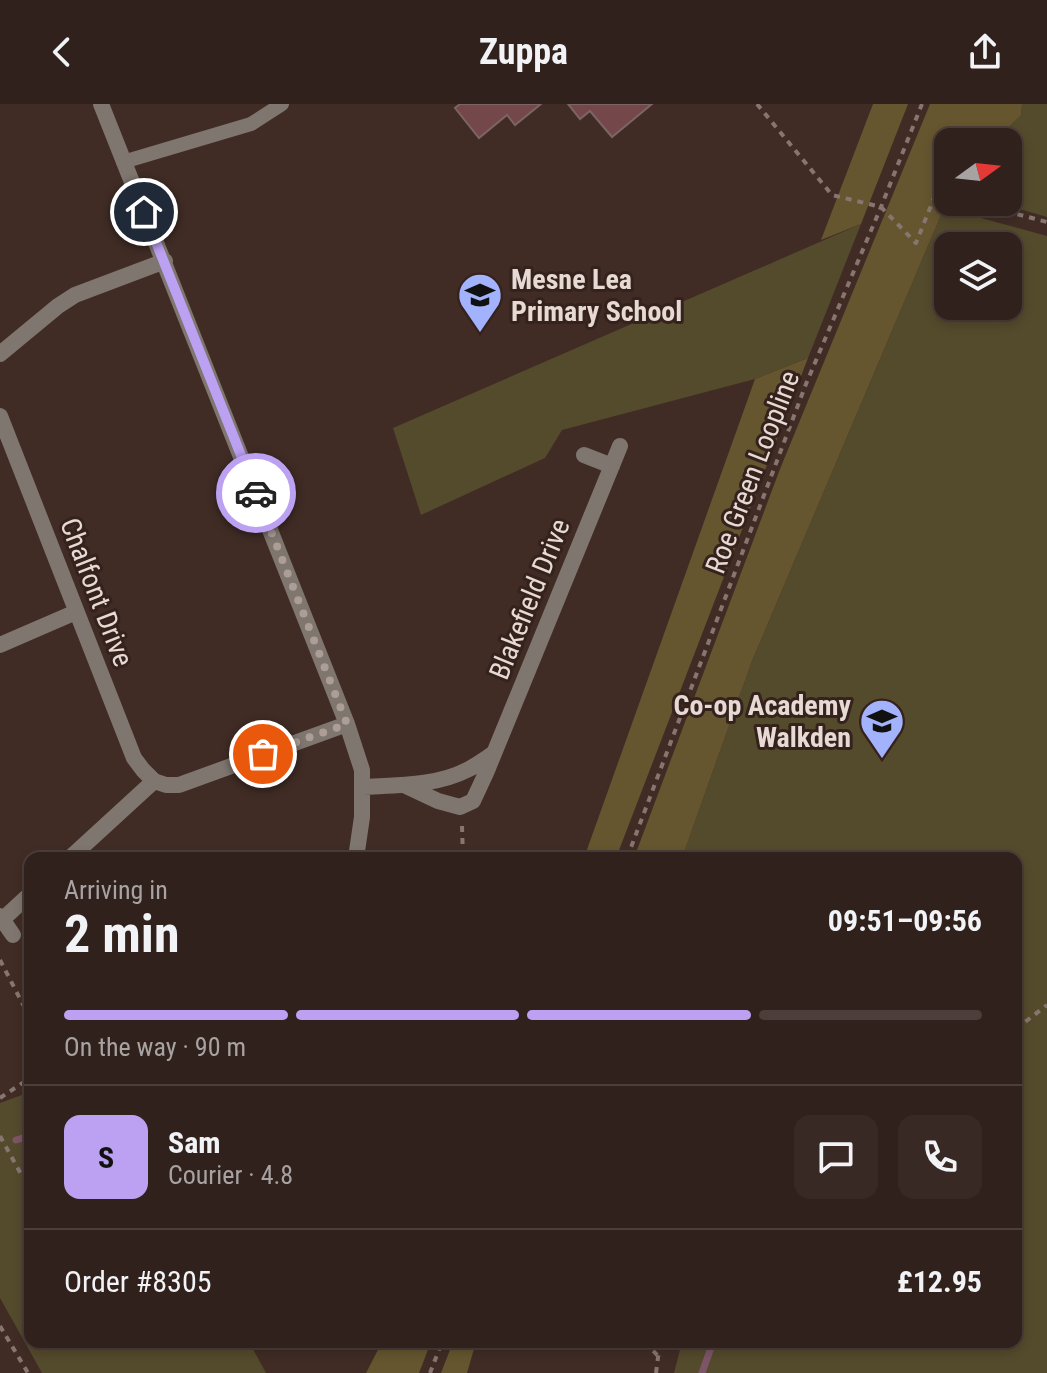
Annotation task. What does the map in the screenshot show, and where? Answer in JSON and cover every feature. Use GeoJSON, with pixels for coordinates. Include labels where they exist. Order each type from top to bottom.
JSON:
{"type":"FeatureCollection","features":[{"type":"Feature","properties":{"kind":"street"},"geometry":{"type":"LineString","coordinates":[[101,104],[347,724],[362,770],[362,817],[357,852]]}},
{"type":"Feature","properties":{"kind":"street"},"geometry":{"type":"LineString","coordinates":[[0,354],[75,295],[165,261]]}},
{"type":"Feature","properties":{"kind":"street","name":"Chalfont Drive"},"geometry":{"type":"LineString","coordinates":[[0,416],[134,758],[154,781]]}},
{"type":"Feature","properties":{"kind":"street","name":"Blakefield Drive"},"geometry":{"type":"LineString","coordinates":[[460,807],[473,801],[620,446]]}},
{"type":"Feature","properties":{"kind":"street"},"geometry":{"type":"LineString","coordinates":[[584,455],[612,466]]}},
{"type":"Feature","properties":{"kind":"street"},"geometry":{"type":"LineString","coordinates":[[0,645],[76,612]]}},
{"type":"Feature","properties":{"kind":"street"},"geometry":{"type":"LineString","coordinates":[[77,852],[154,781],[179,785],[347,724]]}},
{"type":"Feature","properties":{"kind":"street"},"geometry":{"type":"LineString","coordinates":[[363,787],[437,780],[465,771],[494,753]]}},
{"type":"Feature","properties":{"kind":"street"},"geometry":{"type":"LineString","coordinates":[[404,785],[438,801],[460,807]]}},
{"type":"Feature","properties":{"kind":"street"},"geometry":{"type":"LineString","coordinates":[[13,935],[1,919],[24,899]]}},
{"type":"Feature","properties":{"kind":"lane"},"geometry":{"type":"LineString","coordinates":[[123,162],[251,124],[282,104]]}},
{"type":"Feature","properties":{"kind":"path"},"geometry":{"type":"LineString","coordinates":[[757,104],[832,195],[881,207],[916,243],[934,198]]}},
{"type":"Feature","properties":{"kind":"path","name":"Roe Green Loopline"},"geometry":{"type":"LineString","coordinates":[[629,852],[806,384],[922,104]]}},
{"type":"Feature","properties":{"kind":"path"},"geometry":{"type":"LineString","coordinates":[[1022,215],[1047,222]]}},
{"type":"Feature","properties":{"kind":"path"},"geometry":{"type":"LineString","coordinates":[[460,807],[463,852]]}},
{"type":"Feature","properties":{"kind":"path"},"geometry":{"type":"LineString","coordinates":[[0,960],[24,1006]]}},
{"type":"Feature","properties":{"kind":"path"},"geometry":{"type":"LineString","coordinates":[[1022,1024],[1047,1005]]}},
{"type":"Feature","properties":{"kind":"path"},"geometry":{"type":"LineString","coordinates":[[0,1098],[24,1082]]}},
{"type":"Feature","properties":{"kind":"path"},"geometry":{"type":"LineString","coordinates":[[0,1136],[22,1176]]}},
{"type":"Feature","properties":{"kind":"path"},"geometry":{"type":"LineString","coordinates":[[0,1326],[28,1373]]}},
{"type":"Feature","properties":{"kind":"path"},"geometry":{"type":"LineString","coordinates":[[430,1373],[440,1348]]}},
{"type":"Feature","properties":{"kind":"path"},"geometry":{"type":"LineString","coordinates":[[651,1348],[658,1356]]}},
{"type":"Feature","properties":{"kind":"path"},"geometry":{"type":"LineString","coordinates":[[656,1373],[659,1348]]}},
{"type":"Feature","properties":{"kind":"shaded area"},"geometry":{"type":"Polygon","coordinates":[[[873,104],[908,104],[861,224],[821,240],[873,104]]]}},
{"type":"Feature","properties":{"kind":"shaded area"},"geometry":{"type":"Polygon","coordinates":[[[930,104],[1022,104],[1021,115],[1008,128],[934,128],[934,216],[941,216],[752,661],[684,852],[636,852],[780,469],[930,104]]]}},
{"type":"Feature","properties":{"kind":"shaded area"},"geometry":{"type":"Polygon","coordinates":[[[1022,104],[1047,104],[1047,217],[1022,210],[1022,128],[1008,128],[1021,115],[1022,104]]]}},
{"type":"Feature","properties":{"kind":"shaded area","name":"Co-op Academy Walkden"},"geometry":{"type":"Polygon","coordinates":[[[941,216],[973,216],[1047,236],[1047,1373],[674,1373],[680,1348],[1022,1348],[1022,852],[684,852],[752,661],[941,216]]]}},
{"type":"Feature","properties":{"kind":"shaded area"},"geometry":{"type":"Polygon","coordinates":[[[861,224],[808,358],[755,379],[562,430],[545,458],[421,515],[393,428],[861,224]]]}},
{"type":"Feature","properties":{"kind":"shaded area"},"geometry":{"type":"Polygon","coordinates":[[[808,358],[618,852],[586,852],[755,379],[808,358]]]}},
{"type":"Feature","properties":{"kind":"shaded area"},"geometry":{"type":"Polygon","coordinates":[[[24,1094],[24,1341],[0,1298],[0,1103],[24,1094]]]}},
{"type":"Feature","properties":{"kind":"shaded area"},"geometry":{"type":"Polygon","coordinates":[[[28,1348],[252,1348],[266,1373],[42,1373],[28,1348]]]}},
{"type":"Feature","properties":{"kind":"shaded area"},"geometry":{"type":"Polygon","coordinates":[[[379,1348],[429,1348],[419,1373],[366,1373],[379,1348]]]}},
{"type":"Feature","properties":{"kind":"shaded area"},"geometry":{"type":"Polygon","coordinates":[[[451,1348],[474,1348],[467,1373],[441,1373],[451,1348]]]}},
{"type":"Feature","properties":{"kind":"building"},"geometry":{"type":"Polygon","coordinates":[[[460,104],[541,104],[515,125],[507,115],[479,138],[455,108],[460,104]]]}},
{"type":"Feature","properties":{"kind":"building"},"geometry":{"type":"Polygon","coordinates":[[[568,104],[652,104],[612,137],[590,111],[580,119],[568,104]]]}},
{"type":"Feature","properties":{"kind":"waterway"},"geometry":{"type":"LineString","coordinates":[[16,1140],[24,1138]]}},
{"type":"Feature","properties":{"kind":"waterway"},"geometry":{"type":"LineString","coordinates":[[702,1373],[711,1348]]}},
{"type":"Feature","properties":{"kind":"way so far"},"geometry":{"type":"LineString","coordinates":[[256,493],[347,724],[263,754]]}},
{"type":"Feature","properties":{"kind":"place","name":"Mesne Lea Primary School"},"geometry":{"type":"Point","coordinates":[480,334]}},
{"type":"Feature","properties":{"kind":"place","name":"Co-op Academy Walkden"},"geometry":{"type":"Point","coordinates":[882,760]}},
{"type":"Feature","properties":{"kind":"route"},"geometry":{"type":"LineString","coordinates":[[144,212],[256,493]]}}]}
